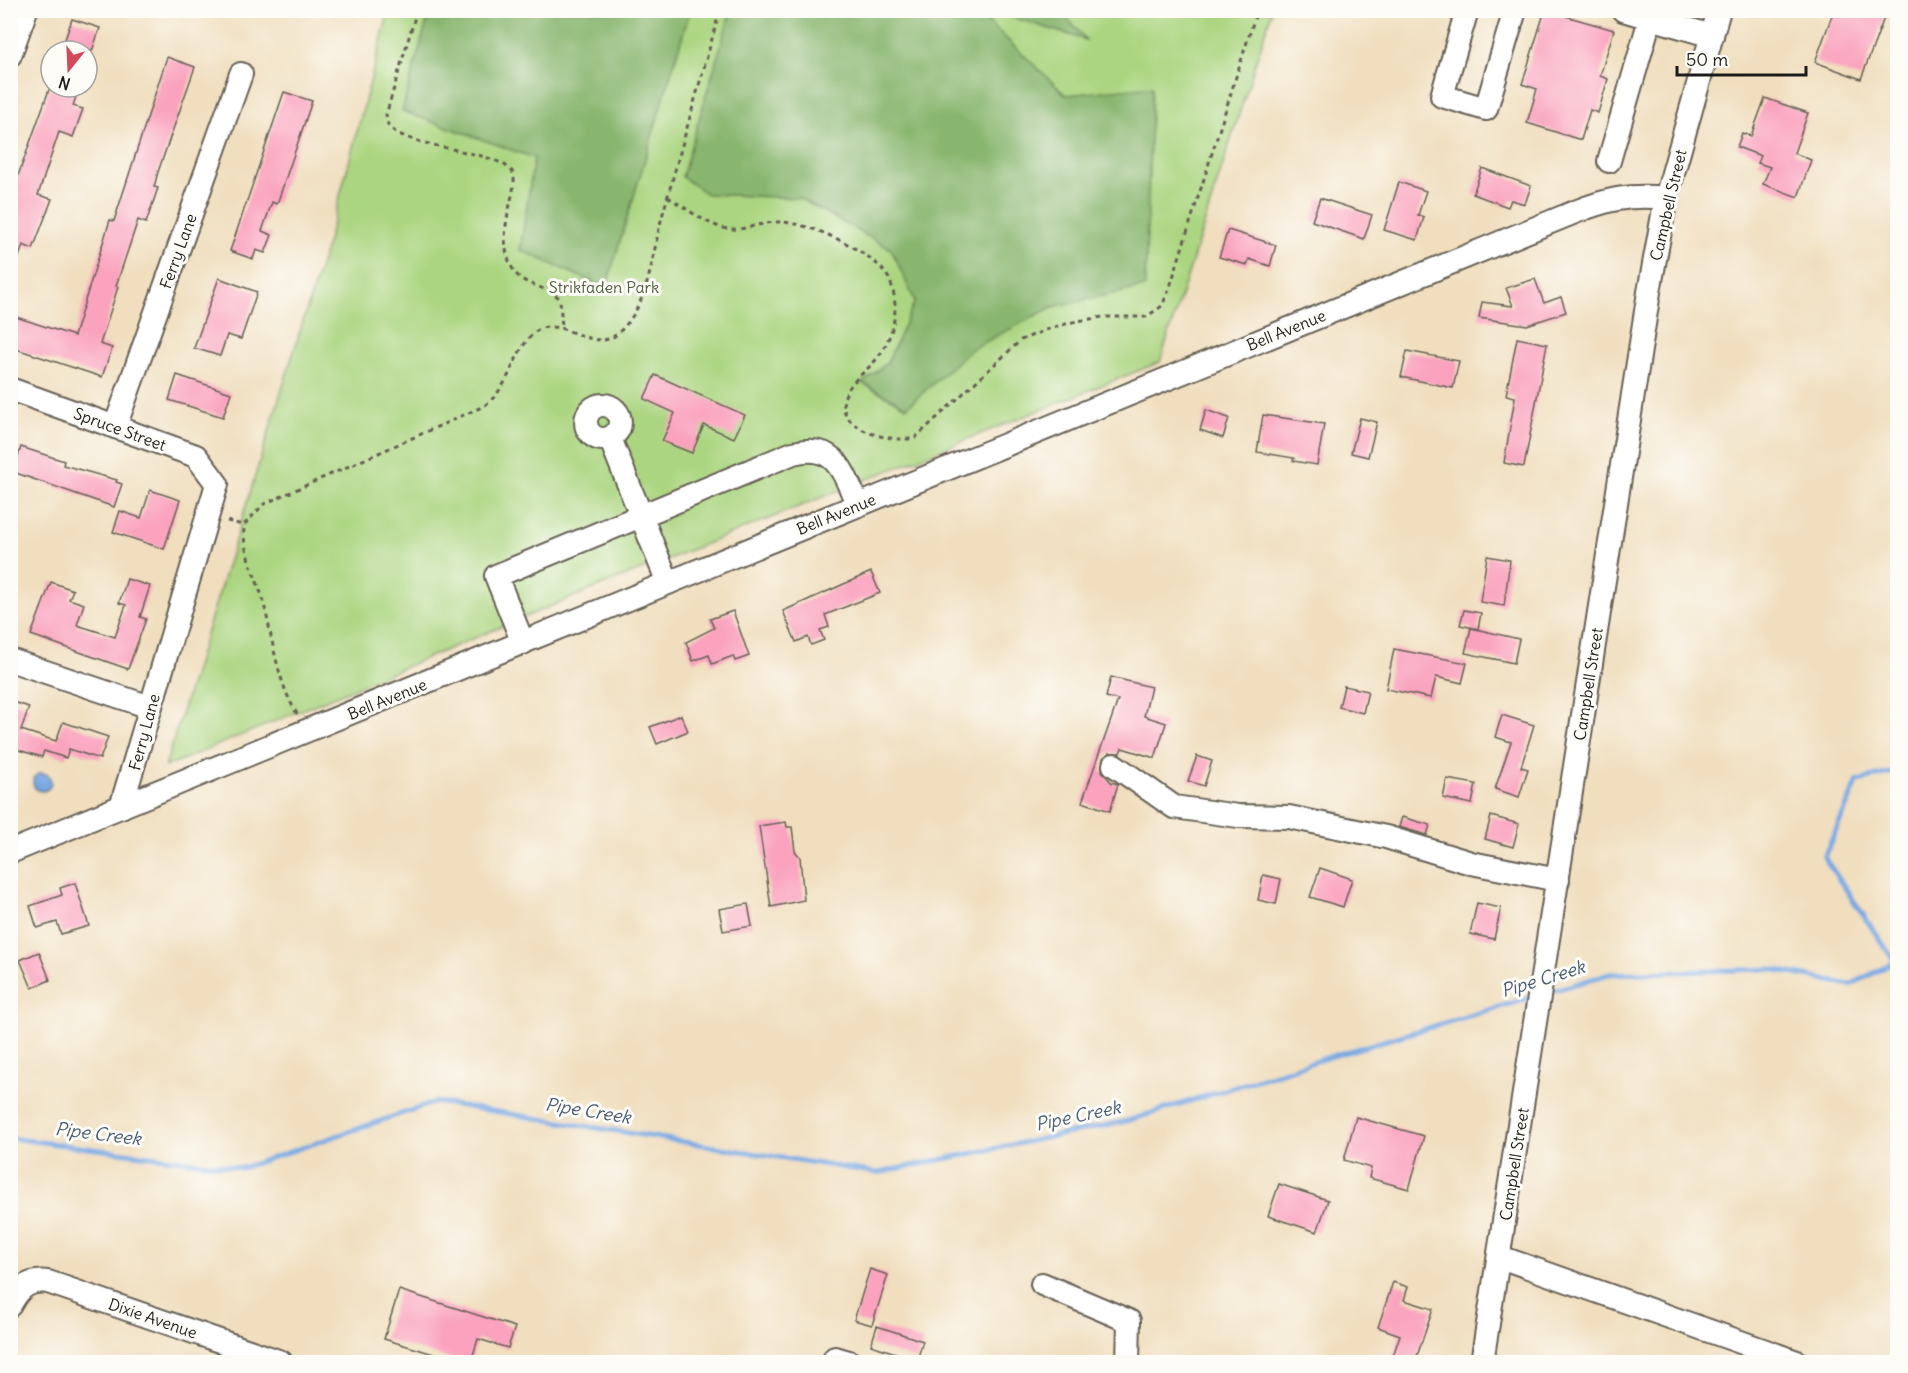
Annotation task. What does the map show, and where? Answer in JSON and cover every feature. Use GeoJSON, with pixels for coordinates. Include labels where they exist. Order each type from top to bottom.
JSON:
{"type":"FeatureCollection","features":[{"type":"Feature","properties":{"kind":"street"},"geometry":{"type":"LineString","coordinates":[[10,55],[26,10]]}},
{"type":"Feature","properties":{"kind":"street"},"geometry":{"type":"LineString","coordinates":[[1467,10],[1442,96],[1485,109],[1515,10]]}},
{"type":"Feature","properties":{"kind":"street"},"geometry":{"type":"LineString","coordinates":[[1623,10],[1712,36]]}},
{"type":"Feature","properties":{"kind":"street","name":"Campbell Street"},"geometry":{"type":"LineString","coordinates":[[1482,1362],[1649,292],[1666,198],[1719,10]]}},
{"type":"Feature","properties":{"kind":"street"},"geometry":{"type":"LineString","coordinates":[[1609,161],[1650,19]]}},
{"type":"Feature","properties":{"kind":"street","name":"Ferry Lane"},"geometry":{"type":"LineString","coordinates":[[115,427],[241,74]]}},
{"type":"Feature","properties":{"kind":"street","name":"Bell Avenue"},"geometry":{"type":"LineString","coordinates":[[10,852],[1575,212],[1612,198],[1644,195],[1666,198]]}},
{"type":"Feature","properties":{"kind":"street","name":"Spruce Street"},"geometry":{"type":"LineString","coordinates":[[10,389],[196,456],[217,484]]}},
{"type":"Feature","properties":{"kind":"street"},"geometry":{"type":"LineString","coordinates":[[610,438],[668,583]]}},
{"type":"Feature","properties":{"kind":"street"},"geometry":{"type":"LineString","coordinates":[[523,643],[496,576],[642,516],[810,449],[826,453],[835,459],[858,506]]}},
{"type":"Feature","properties":{"kind":"street","name":"Ferry Lane"},"geometry":{"type":"LineString","coordinates":[[121,807],[217,484]]}},
{"type":"Feature","properties":{"kind":"street"},"geometry":{"type":"LineString","coordinates":[[10,660],[150,707]]}},
{"type":"Feature","properties":{"kind":"street"},"geometry":{"type":"LineString","coordinates":[[1114,765],[1174,807],[1238,816],[1289,817],[1386,837],[1471,863],[1558,880]]}},
{"type":"Feature","properties":{"kind":"street"},"geometry":{"type":"LineString","coordinates":[[1500,1257],[1797,1362]]}},
{"type":"Feature","properties":{"kind":"street","name":"Dixie Avenue"},"geometry":{"type":"LineString","coordinates":[[10,1305],[24,1286],[38,1281],[58,1285],[280,1362]]}},
{"type":"Feature","properties":{"kind":"street"},"geometry":{"type":"LineString","coordinates":[[1042,1284],[1129,1321],[1128,1362]]}},
{"type":"Feature","properties":{"kind":"street"},"geometry":{"type":"LineString","coordinates":[[834,1362],[835,1358],[849,1362]]}},
{"type":"Feature","properties":{"kind":"path"},"geometry":{"type":"LineString","coordinates":[[417,10],[386,115],[388,125],[403,135],[497,162],[512,171],[516,180],[504,229],[506,252],[518,276],[526,282],[553,292],[560,299],[562,329]]}},
{"type":"Feature","properties":{"kind":"path"},"geometry":{"type":"LineString","coordinates":[[307,731],[282,684],[259,586],[244,548],[244,525],[264,504],[484,406],[503,388],[530,337],[544,329],[562,329],[596,339],[611,338],[619,333],[642,297],[650,277],[668,198],[720,10]]}},
{"type":"Feature","properties":{"kind":"path"},"geometry":{"type":"LineString","coordinates":[[668,198],[708,221],[728,229],[779,221],[807,225],[882,268],[891,283],[895,301],[892,330],[875,360],[849,388],[843,402],[844,410],[853,423],[870,433],[897,441],[915,438],[1021,340],[1077,321],[1103,317],[1146,317],[1162,306],[1174,276],[1257,10]]}},
{"type":"Feature","properties":{"kind":"green space"},"geometry":{"type":"Polygon","coordinates":[[[430,10],[690,11],[606,288],[520,250],[534,158],[402,111],[430,10]]]}},
{"type":"Feature","properties":{"kind":"green space","name":"Strikfaden Park"},"geometry":{"type":"Polygon","coordinates":[[[389,11],[1272,11],[1160,362],[573,597],[165,767],[328,241],[389,11]]]}},
{"type":"Feature","properties":{"kind":"green space"},"geometry":{"type":"Polygon","coordinates":[[[731,11],[977,11],[1066,95],[1152,86],[1145,287],[1052,307],[970,350],[907,407],[862,383],[887,363],[915,301],[891,249],[799,198],[707,194],[682,177],[731,11]]]}},
{"type":"Feature","properties":{"kind":"green space"},"geometry":{"type":"Polygon","coordinates":[[[992,11],[1061,11],[1086,40],[992,11]]]}},
{"type":"Feature","properties":{"kind":"water"},"geometry":{"type":"Polygon","coordinates":[[[38,773],[46,773],[51,778],[49,789],[38,791],[33,786],[33,778],[38,773]]]}},
{"type":"Feature","properties":{"kind":"building"},"geometry":{"type":"Polygon","coordinates":[[[1545,10],[1614,30],[1600,76],[1608,79],[1598,113],[1590,110],[1581,140],[1527,123],[1537,89],[1522,84],[1545,10]]]}},
{"type":"Feature","properties":{"kind":"building"},"geometry":{"type":"Polygon","coordinates":[[[1834,10],[1887,10],[1861,79],[1815,62],[1834,10]]]}},
{"type":"Feature","properties":{"kind":"building"},"geometry":{"type":"Polygon","coordinates":[[[72,19],[100,28],[96,39],[65,39],[72,19]]]}},
{"type":"Feature","properties":{"kind":"building"},"geometry":{"type":"Polygon","coordinates":[[[167,57],[195,67],[158,172],[154,187],[158,188],[146,223],[138,220],[116,286],[118,287],[100,344],[112,348],[102,377],[10,347],[10,315],[74,336],[110,220],[114,221],[167,57]]]}},
{"type":"Feature","properties":{"kind":"building"},"geometry":{"type":"Polygon","coordinates":[[[284,92],[312,101],[277,204],[272,202],[262,231],[272,235],[265,253],[256,250],[253,259],[230,251],[284,92]]]}},
{"type":"Feature","properties":{"kind":"building"},"geometry":{"type":"Polygon","coordinates":[[[1765,98],[1808,113],[1794,153],[1811,160],[1798,197],[1763,184],[1770,167],[1758,163],[1761,156],[1737,147],[1742,133],[1751,136],[1765,98]]]}},
{"type":"Feature","properties":{"kind":"building"},"geometry":{"type":"Polygon","coordinates":[[[46,99],[75,99],[73,106],[83,109],[73,137],[59,132],[38,195],[52,199],[33,249],[23,245],[13,275],[10,275],[10,220],[14,210],[10,208],[10,186],[14,187],[46,99]]]}},
{"type":"Feature","properties":{"kind":"building"},"geometry":{"type":"Polygon","coordinates":[[[1482,168],[1531,186],[1525,204],[1511,200],[1508,207],[1473,194],[1482,168]]]}},
{"type":"Feature","properties":{"kind":"building"},"geometry":{"type":"Polygon","coordinates":[[[1399,182],[1426,191],[1418,215],[1424,217],[1417,240],[1384,230],[1399,182]]]}},
{"type":"Feature","properties":{"kind":"building"},"geometry":{"type":"Polygon","coordinates":[[[1320,198],[1372,215],[1364,239],[1312,221],[1320,198]]]}},
{"type":"Feature","properties":{"kind":"building"},"geometry":{"type":"Polygon","coordinates":[[[1228,230],[1276,245],[1270,266],[1249,259],[1247,265],[1219,257],[1228,230]]]}},
{"type":"Feature","properties":{"kind":"building"},"geometry":{"type":"Polygon","coordinates":[[[219,278],[257,292],[241,339],[227,335],[220,356],[194,348],[219,278]]]}},
{"type":"Feature","properties":{"kind":"building"},"geometry":{"type":"Polygon","coordinates":[[[1535,279],[1544,303],[1561,297],[1566,312],[1527,325],[1479,318],[1482,302],[1513,306],[1506,288],[1535,279]]]}},
{"type":"Feature","properties":{"kind":"building"},"geometry":{"type":"Polygon","coordinates":[[[1517,338],[1547,344],[1524,467],[1504,463],[1515,397],[1506,395],[1517,338]]]}},
{"type":"Feature","properties":{"kind":"building"},"geometry":{"type":"Polygon","coordinates":[[[1407,351],[1459,361],[1453,388],[1401,377],[1407,351]]]}},
{"type":"Feature","properties":{"kind":"building"},"geometry":{"type":"Polygon","coordinates":[[[177,375],[231,393],[223,417],[169,400],[177,375]]]}},
{"type":"Feature","properties":{"kind":"building"},"geometry":{"type":"Polygon","coordinates":[[[655,375],[745,415],[734,438],[704,425],[692,453],[662,441],[675,413],[644,399],[655,375]]]}},
{"type":"Feature","properties":{"kind":"building"},"geometry":{"type":"Polygon","coordinates":[[[1206,410],[1229,418],[1223,438],[1200,430],[1206,410]]]}},
{"type":"Feature","properties":{"kind":"building"},"geometry":{"type":"Polygon","coordinates":[[[1263,415],[1324,424],[1317,465],[1293,461],[1294,458],[1257,452],[1263,415]]]}},
{"type":"Feature","properties":{"kind":"building"},"geometry":{"type":"Polygon","coordinates":[[[1360,418],[1377,422],[1368,457],[1351,453],[1360,418]]]}},
{"type":"Feature","properties":{"kind":"building"},"geometry":{"type":"Polygon","coordinates":[[[21,447],[64,461],[63,465],[117,480],[116,482],[122,484],[114,507],[13,472],[21,447]]]}},
{"type":"Feature","properties":{"kind":"building"},"geometry":{"type":"Polygon","coordinates":[[[150,490],[180,500],[164,549],[113,532],[120,511],[141,518],[150,490]]]}},
{"type":"Feature","properties":{"kind":"building"},"geometry":{"type":"Polygon","coordinates":[[[1487,556],[1510,560],[1504,606],[1480,602],[1487,556]]]}},
{"type":"Feature","properties":{"kind":"building"},"geometry":{"type":"Polygon","coordinates":[[[871,572],[880,593],[825,615],[829,627],[820,630],[824,640],[811,645],[808,637],[796,642],[783,611],[871,572]]]}},
{"type":"Feature","properties":{"kind":"building"},"geometry":{"type":"Polygon","coordinates":[[[127,579],[150,586],[140,617],[146,619],[128,669],[31,635],[51,582],[73,590],[69,599],[84,604],[77,625],[115,637],[126,605],[119,603],[127,579]]]}},
{"type":"Feature","properties":{"kind":"building"},"geometry":{"type":"Polygon","coordinates":[[[1464,610],[1481,613],[1478,629],[1460,625],[1464,610]]]}},
{"type":"Feature","properties":{"kind":"building"},"geometry":{"type":"Polygon","coordinates":[[[733,611],[749,656],[735,661],[733,656],[712,664],[709,655],[693,661],[686,642],[714,628],[710,619],[733,611]]]}},
{"type":"Feature","properties":{"kind":"building"},"geometry":{"type":"Polygon","coordinates":[[[1471,628],[1519,639],[1514,663],[1465,653],[1471,628]]]}},
{"type":"Feature","properties":{"kind":"building"},"geometry":{"type":"Polygon","coordinates":[[[1394,649],[1467,663],[1462,683],[1436,677],[1431,698],[1386,689],[1394,649]]]}},
{"type":"Feature","properties":{"kind":"building"},"geometry":{"type":"Polygon","coordinates":[[[1111,677],[1151,687],[1144,716],[1166,723],[1155,758],[1122,748],[1120,753],[1109,753],[1103,758],[1102,771],[1111,782],[1118,784],[1110,811],[1082,802],[1118,700],[1106,697],[1111,677]]]}},
{"type":"Feature","properties":{"kind":"building"},"geometry":{"type":"Polygon","coordinates":[[[1344,686],[1368,691],[1363,713],[1339,707],[1344,686]]]}},
{"type":"Feature","properties":{"kind":"building"},"geometry":{"type":"Polygon","coordinates":[[[10,701],[29,707],[21,730],[56,741],[63,722],[108,737],[100,759],[69,749],[66,758],[44,751],[42,757],[15,749],[13,754],[10,754],[10,701]]]}},
{"type":"Feature","properties":{"kind":"building"},"geometry":{"type":"Polygon","coordinates":[[[681,715],[688,731],[657,744],[650,727],[681,715]]]}},
{"type":"Feature","properties":{"kind":"building"},"geometry":{"type":"Polygon","coordinates":[[[1502,715],[1534,725],[1521,767],[1528,769],[1519,797],[1495,789],[1511,742],[1495,737],[1502,715]]]}},
{"type":"Feature","properties":{"kind":"building"},"geometry":{"type":"Polygon","coordinates":[[[1197,756],[1212,761],[1204,786],[1188,781],[1197,756]]]}},
{"type":"Feature","properties":{"kind":"building"},"geometry":{"type":"Polygon","coordinates":[[[1447,779],[1476,784],[1472,804],[1443,798],[1447,779]]]}},
{"type":"Feature","properties":{"kind":"building"},"geometry":{"type":"Polygon","coordinates":[[[1491,816],[1519,824],[1513,847],[1485,839],[1491,816]]]}},
{"type":"Feature","properties":{"kind":"building"},"geometry":{"type":"Polygon","coordinates":[[[1402,817],[1430,825],[1427,835],[1399,827],[1402,817]]]}},
{"type":"Feature","properties":{"kind":"building"},"geometry":{"type":"Polygon","coordinates":[[[786,822],[787,827],[792,827],[795,851],[800,857],[804,900],[771,907],[759,826],[786,822]]]}},
{"type":"Feature","properties":{"kind":"building"},"geometry":{"type":"Polygon","coordinates":[[[1320,868],[1352,879],[1343,907],[1310,897],[1320,868]]]}},
{"type":"Feature","properties":{"kind":"building"},"geometry":{"type":"Polygon","coordinates":[[[1263,875],[1281,879],[1276,904],[1258,900],[1263,875]]]}},
{"type":"Feature","properties":{"kind":"building"},"geometry":{"type":"Polygon","coordinates":[[[75,883],[89,926],[61,934],[57,922],[37,928],[30,906],[62,895],[60,888],[75,883]]]}},
{"type":"Feature","properties":{"kind":"building"},"geometry":{"type":"Polygon","coordinates":[[[1477,903],[1501,908],[1494,939],[1470,934],[1477,903]]]}},
{"type":"Feature","properties":{"kind":"building"},"geometry":{"type":"Polygon","coordinates":[[[748,904],[752,926],[723,931],[719,909],[748,904]]]}},
{"type":"Feature","properties":{"kind":"building"},"geometry":{"type":"Polygon","coordinates":[[[39,952],[50,980],[32,988],[20,960],[39,952]]]}},
{"type":"Feature","properties":{"kind":"building"},"geometry":{"type":"Polygon","coordinates":[[[1356,1117],[1424,1136],[1409,1189],[1369,1178],[1371,1168],[1344,1160],[1356,1117]]]}},
{"type":"Feature","properties":{"kind":"building"},"geometry":{"type":"Polygon","coordinates":[[[1279,1184],[1328,1200],[1317,1232],[1268,1216],[1279,1184]]]}},
{"type":"Feature","properties":{"kind":"building"},"geometry":{"type":"Polygon","coordinates":[[[870,1269],[888,1275],[872,1325],[854,1320],[870,1269]]]}},
{"type":"Feature","properties":{"kind":"building"},"geometry":{"type":"Polygon","coordinates":[[[1393,1282],[1408,1287],[1404,1300],[1433,1309],[1415,1362],[1391,1362],[1400,1335],[1378,1327],[1393,1282]]]}},
{"type":"Feature","properties":{"kind":"building"},"geometry":{"type":"Polygon","coordinates":[[[399,1290],[515,1327],[508,1348],[478,1339],[471,1362],[460,1362],[384,1339],[399,1290]]]}},
{"type":"Feature","properties":{"kind":"building"},"geometry":{"type":"Polygon","coordinates":[[[877,1326],[923,1341],[917,1360],[871,1345],[877,1326]]]}},
{"type":"Feature","properties":{"kind":"waterway","name":"Pipe Creek"},"geometry":{"type":"LineString","coordinates":[[1545,993],[1609,974],[1771,969],[1850,985],[1895,962],[1824,857],[1858,781],[1898,771]]}},
{"type":"Feature","properties":{"kind":"waterway","name":"Pipe Creek"},"geometry":{"type":"LineString","coordinates":[[10,1138],[242,1168],[436,1102],[877,1173],[1127,1121],[1329,1057],[1533,997]]}}]}
